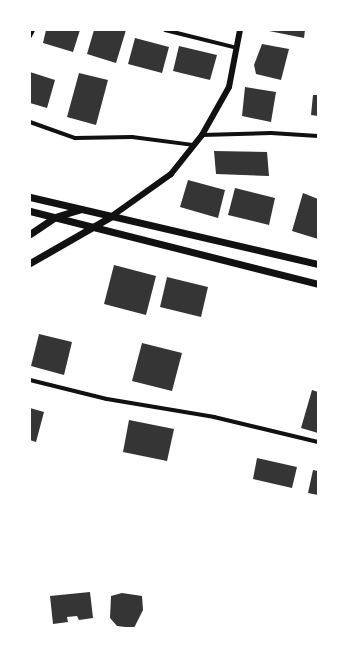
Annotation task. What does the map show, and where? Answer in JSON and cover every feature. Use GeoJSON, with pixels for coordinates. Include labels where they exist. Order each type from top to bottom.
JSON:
{"type":"FeatureCollection","features":[{"type":"Feature","properties":{"kind":"main road"},"geometry":{"type":"LineString","coordinates":[[30,197],[318,264]]}},
{"type":"Feature","properties":{"kind":"main road"},"geometry":{"type":"LineString","coordinates":[[30,234],[55,217],[81,209]]}},
{"type":"Feature","properties":{"kind":"main road"},"geometry":{"type":"LineString","coordinates":[[30,211],[318,284]]}},
{"type":"Feature","properties":{"kind":"main road"},"geometry":{"type":"LineString","coordinates":[[30,263],[90,227],[112,216]]}},
{"type":"Feature","properties":{"kind":"street"},"geometry":{"type":"LineString","coordinates":[[30,36],[33,30]]}},
{"type":"Feature","properties":{"kind":"street"},"geometry":{"type":"LineString","coordinates":[[165,30],[237,48]]}},
{"type":"Feature","properties":{"kind":"street"},"geometry":{"type":"LineString","coordinates":[[112,216],[171,174],[202,135],[229,87],[240,30]]}},
{"type":"Feature","properties":{"kind":"street"},"geometry":{"type":"LineString","coordinates":[[30,122],[75,138],[132,137],[195,145]]}},
{"type":"Feature","properties":{"kind":"street"},"geometry":{"type":"LineString","coordinates":[[202,135],[271,133],[318,136]]}},
{"type":"Feature","properties":{"kind":"street"},"geometry":{"type":"LineString","coordinates":[[30,380],[107,399],[214,417],[318,442]]}},
{"type":"Feature","properties":{"kind":"building"},"geometry":{"type":"Polygon","coordinates":[[[46,30],[80,30],[73,52],[43,43],[46,30]]]}},
{"type":"Feature","properties":{"kind":"building"},"geometry":{"type":"Polygon","coordinates":[[[94,30],[126,30],[116,63],[87,54],[94,30]]]}},
{"type":"Feature","properties":{"kind":"building"},"geometry":{"type":"Polygon","coordinates":[[[269,30],[305,30],[304,38],[269,30]]]}},
{"type":"Feature","properties":{"kind":"building"},"geometry":{"type":"Polygon","coordinates":[[[135,38],[169,47],[162,73],[128,64],[135,38]]]}},
{"type":"Feature","properties":{"kind":"building"},"geometry":{"type":"Polygon","coordinates":[[[262,44],[289,49],[281,80],[256,74],[254,65],[262,44]]]}},
{"type":"Feature","properties":{"kind":"building"},"geometry":{"type":"Polygon","coordinates":[[[179,46],[217,55],[210,80],[173,71],[179,46]]]}},
{"type":"Feature","properties":{"kind":"building"},"geometry":{"type":"Polygon","coordinates":[[[30,72],[55,80],[47,108],[30,103],[30,72]]]}},
{"type":"Feature","properties":{"kind":"building"},"geometry":{"type":"Polygon","coordinates":[[[79,73],[108,80],[96,125],[67,117],[79,73]]]}},
{"type":"Feature","properties":{"kind":"building"},"geometry":{"type":"Polygon","coordinates":[[[245,87],[276,92],[271,122],[242,116],[245,87]]]}},
{"type":"Feature","properties":{"kind":"building"},"geometry":{"type":"Polygon","coordinates":[[[313,95],[318,95],[318,116],[311,115],[313,95]]]}},
{"type":"Feature","properties":{"kind":"building"},"geometry":{"type":"Polygon","coordinates":[[[214,151],[267,152],[269,176],[216,174],[214,151]]]}},
{"type":"Feature","properties":{"kind":"building"},"geometry":{"type":"Polygon","coordinates":[[[188,180],[225,190],[218,218],[180,207],[188,180]]]}},
{"type":"Feature","properties":{"kind":"building"},"geometry":{"type":"Polygon","coordinates":[[[235,188],[275,198],[269,225],[228,215],[235,188]]]}},
{"type":"Feature","properties":{"kind":"building"},"geometry":{"type":"Polygon","coordinates":[[[303,193],[318,199],[318,239],[292,231],[303,193]]]}},
{"type":"Feature","properties":{"kind":"building"},"geometry":{"type":"Polygon","coordinates":[[[114,265],[156,276],[146,315],[104,304],[114,265]]]}},
{"type":"Feature","properties":{"kind":"building"},"geometry":{"type":"Polygon","coordinates":[[[167,277],[208,287],[201,317],[160,307],[167,277]]]}},
{"type":"Feature","properties":{"kind":"building"},"geometry":{"type":"Polygon","coordinates":[[[39,334],[72,342],[64,375],[31,366],[39,334]]]}},
{"type":"Feature","properties":{"kind":"building"},"geometry":{"type":"Polygon","coordinates":[[[142,343],[182,353],[172,391],[132,381],[142,343]]]}},
{"type":"Feature","properties":{"kind":"building"},"geometry":{"type":"Polygon","coordinates":[[[312,390],[318,392],[318,433],[301,428],[312,390]]]}},
{"type":"Feature","properties":{"kind":"building"},"geometry":{"type":"Polygon","coordinates":[[[30,408],[44,412],[36,442],[30,440],[30,408]]]}},
{"type":"Feature","properties":{"kind":"building"},"geometry":{"type":"Polygon","coordinates":[[[129,420],[174,429],[167,461],[123,452],[129,420]]]}},
{"type":"Feature","properties":{"kind":"building"},"geometry":{"type":"Polygon","coordinates":[[[257,458],[297,467],[292,488],[253,479],[257,458]]]}},
{"type":"Feature","properties":{"kind":"building"},"geometry":{"type":"Polygon","coordinates":[[[313,470],[318,471],[318,495],[308,493],[313,470]]]}},
{"type":"Feature","properties":{"kind":"building"},"geometry":{"type":"Polygon","coordinates":[[[90,592],[93,618],[79,620],[77,616],[67,617],[68,622],[53,624],[50,596],[90,592]]]}},
{"type":"Feature","properties":{"kind":"building"},"geometry":{"type":"Polygon","coordinates":[[[122,593],[142,596],[143,610],[134,628],[117,626],[110,618],[111,596],[122,593]]]}}]}
